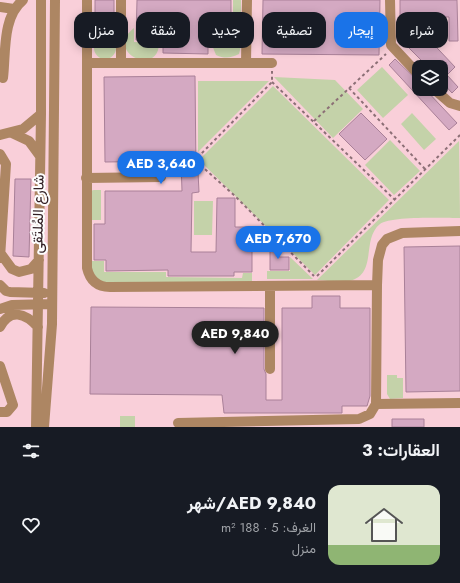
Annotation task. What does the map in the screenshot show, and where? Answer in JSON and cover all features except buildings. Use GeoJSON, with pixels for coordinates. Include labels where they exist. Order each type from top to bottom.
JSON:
{"type":"FeatureCollection","features":[{"type":"Feature","properties":{"kind":"street"},"geometry":{"type":"LineString","coordinates":[[3,78],[8,27],[14,9],[23,0]]}},
{"type":"Feature","properties":{"kind":"street","name":"شارع المُلتَقى"},"geometry":{"type":"LineString","coordinates":[[36,427],[41,114],[41,0]]}},
{"type":"Feature","properties":{"kind":"street","name":"شارع المُلتَقى"},"geometry":{"type":"LineString","coordinates":[[44,427],[52,304],[55,0]]}},
{"type":"Feature","properties":{"kind":"street"},"geometry":{"type":"LineString","coordinates":[[87,0],[87,268],[89,275],[97,284],[110,287],[377,285]]}},
{"type":"Feature","properties":{"kind":"street"},"geometry":{"type":"LineString","coordinates":[[121,0],[121,63]]}},
{"type":"Feature","properties":{"kind":"street"},"geometry":{"type":"LineString","coordinates":[[246,63],[247,0]]}},
{"type":"Feature","properties":{"kind":"street"},"geometry":{"type":"LineString","coordinates":[[390,0],[389,35],[392,48],[412,68]]}},
{"type":"Feature","properties":{"kind":"street"},"geometry":{"type":"LineString","coordinates":[[0,7],[14,9]]}},
{"type":"Feature","properties":{"kind":"street"},"geometry":{"type":"LineString","coordinates":[[87,62],[272,63]]}},
{"type":"Feature","properties":{"kind":"street"},"geometry":{"type":"LineString","coordinates":[[442,96],[450,103],[460,106]]}},
{"type":"Feature","properties":{"kind":"street"},"geometry":{"type":"LineString","coordinates":[[0,135],[12,134],[28,126],[41,114]]}},
{"type":"Feature","properties":{"kind":"street"},"geometry":{"type":"LineString","coordinates":[[12,134],[29,141],[40,156]]}},
{"type":"Feature","properties":{"kind":"street"},"geometry":{"type":"LineString","coordinates":[[0,154],[6,164],[1,256],[12,269],[18,272],[31,268],[39,260]]}},
{"type":"Feature","properties":{"kind":"street"},"geometry":{"type":"LineString","coordinates":[[86,178],[161,177]]}},
{"type":"Feature","properties":{"kind":"street"},"geometry":{"type":"LineString","coordinates":[[178,423],[359,419],[370,414],[376,404],[377,285],[382,245],[387,239],[402,233],[460,231]]}},
{"type":"Feature","properties":{"kind":"street"},"geometry":{"type":"LineString","coordinates":[[0,285],[6,291],[10,292],[52,294]]}},
{"type":"Feature","properties":{"kind":"street"},"geometry":{"type":"LineString","coordinates":[[270,286],[270,369]]}},
{"type":"Feature","properties":{"kind":"street"},"geometry":{"type":"LineString","coordinates":[[0,309],[12,305],[52,304]]}},
{"type":"Feature","properties":{"kind":"street"},"geometry":{"type":"LineString","coordinates":[[0,327],[6,318],[17,314],[28,317],[38,327]]}},
{"type":"Feature","properties":{"kind":"street"},"geometry":{"type":"LineString","coordinates":[[0,366],[12,402],[12,408],[7,412],[0,412]]}},
{"type":"Feature","properties":{"kind":"street"},"geometry":{"type":"LineString","coordinates":[[0,406],[6,403],[9,394]]}},
{"type":"Feature","properties":{"kind":"street"},"geometry":{"type":"LineString","coordinates":[[376,404],[460,403]]}},
{"type":"Feature","properties":{"kind":"path"},"geometry":{"type":"LineString","coordinates":[[314,121],[392,48]]}},
{"type":"Feature","properties":{"kind":"path"},"geometry":{"type":"LineString","coordinates":[[198,163],[197,158],[272,82],[394,199]]}},
{"type":"Feature","properties":{"kind":"path"},"geometry":{"type":"LineString","coordinates":[[349,88],[425,169]]}},
{"type":"Feature","properties":{"kind":"path"},"geometry":{"type":"LineString","coordinates":[[161,177],[174,164],[198,163],[236,197],[315,278],[460,135]]}},
{"type":"Feature","properties":{"kind":"green space"},"geometry":{"type":"Polygon","coordinates":[[[233,0],[241,0],[241,12],[233,12],[233,0]]]}},
{"type":"Feature","properties":{"kind":"green space"},"geometry":{"type":"Polygon","coordinates":[[[134,28],[134,42],[136,42],[136,48],[158,48],[157,53],[151,59],[143,60],[135,58],[128,53],[126,48],[128,48],[128,35],[134,28]]]}},
{"type":"Feature","properties":{"kind":"green space"},"geometry":{"type":"Polygon","coordinates":[[[94,48],[116,48],[113,56],[105,59],[97,56],[94,48]]]}},
{"type":"Feature","properties":{"kind":"green space"},"geometry":{"type":"Polygon","coordinates":[[[213,48],[240,48],[239,54],[231,57],[216,55],[213,48]]]}},
{"type":"Feature","properties":{"kind":"green space"},"geometry":{"type":"Polygon","coordinates":[[[382,67],[408,95],[383,118],[357,90],[382,67]]]}},
{"type":"Feature","properties":{"kind":"green space"},"geometry":{"type":"Polygon","coordinates":[[[274,77],[335,80],[363,109],[333,138],[274,77]]]}},
{"type":"Feature","properties":{"kind":"green space"},"geometry":{"type":"Polygon","coordinates":[[[198,81],[269,81],[198,152],[198,81]]]}},
{"type":"Feature","properties":{"kind":"green space"},"geometry":{"type":"Polygon","coordinates":[[[273,86],[389,200],[315,275],[199,160],[273,86]]]}},
{"type":"Feature","properties":{"kind":"green space"},"geometry":{"type":"Polygon","coordinates":[[[412,113],[436,139],[424,150],[401,124],[412,113]]]}},
{"type":"Feature","properties":{"kind":"green space"},"geometry":{"type":"Polygon","coordinates":[[[390,140],[420,171],[394,195],[365,165],[390,140]]]}},
{"type":"Feature","properties":{"kind":"green space"},"geometry":{"type":"Polygon","coordinates":[[[459,141],[460,218],[418,218],[386,221],[380,224],[374,231],[366,266],[356,279],[345,282],[317,280],[459,141]]]}},
{"type":"Feature","properties":{"kind":"green space"},"geometry":{"type":"Polygon","coordinates":[[[101,190],[101,220],[89,220],[90,191],[101,190]]]}},
{"type":"Feature","properties":{"kind":"green space"},"geometry":{"type":"Polygon","coordinates":[[[194,201],[213,201],[212,235],[194,235],[194,201]]]}},
{"type":"Feature","properties":{"kind":"green space"},"geometry":{"type":"Polygon","coordinates":[[[290,257],[313,279],[267,279],[267,271],[290,271],[290,257]]]}},
{"type":"Feature","properties":{"kind":"green space"},"geometry":{"type":"Polygon","coordinates":[[[87,261],[104,261],[104,272],[166,272],[166,277],[242,278],[243,273],[252,273],[252,283],[98,282],[87,261]]]}},
{"type":"Feature","properties":{"kind":"green space"},"geometry":{"type":"Polygon","coordinates":[[[387,375],[397,375],[397,378],[403,378],[403,398],[390,399],[387,394],[387,375]]]}},
{"type":"Feature","properties":{"kind":"green space"},"geometry":{"type":"Polygon","coordinates":[[[120,416],[135,416],[135,427],[120,427],[120,416]]]}}]}
